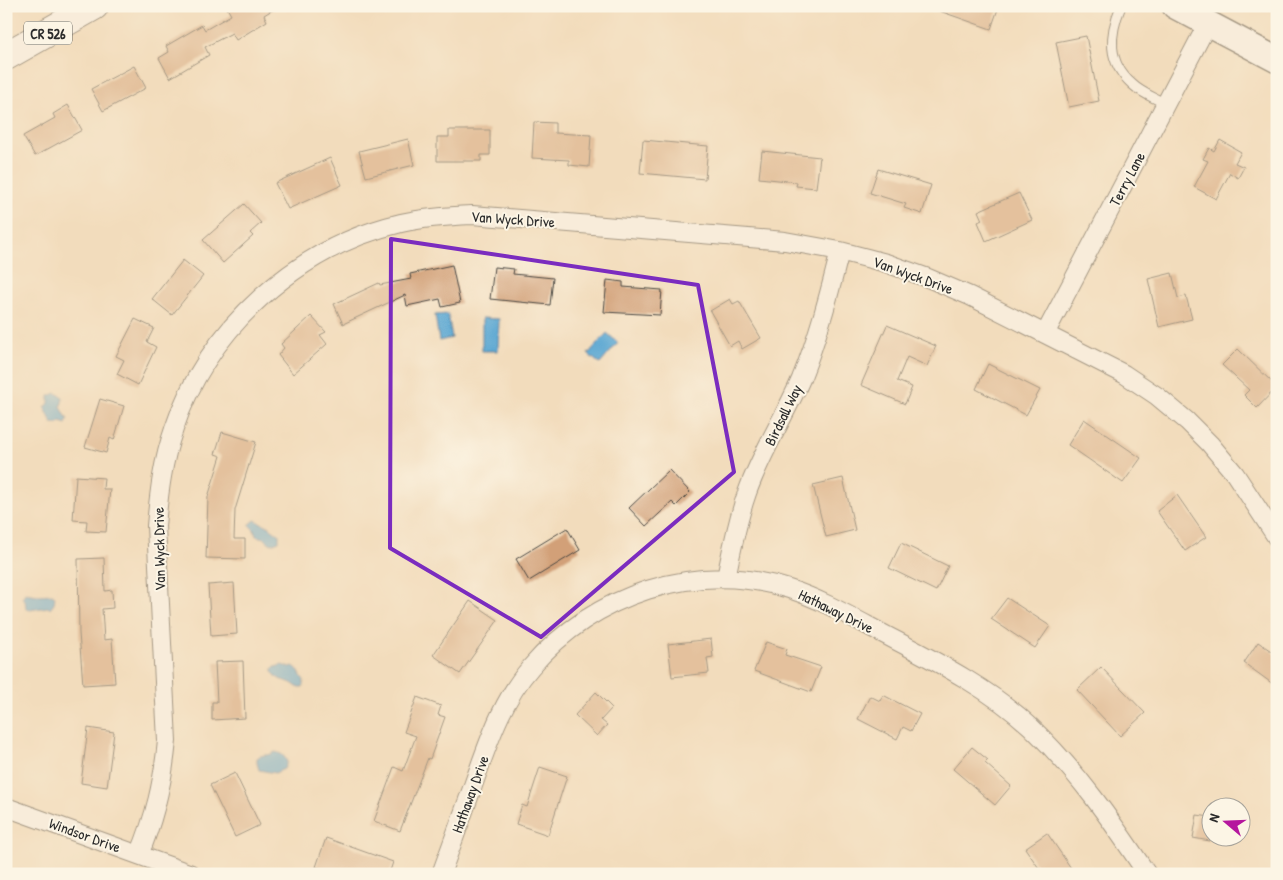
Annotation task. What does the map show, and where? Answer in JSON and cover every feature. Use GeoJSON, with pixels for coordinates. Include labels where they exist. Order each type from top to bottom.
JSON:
{"type":"FeatureCollection","features":[{"type":"Feature","properties":{"kind":"main road"},"geometry":{"type":"LineString","coordinates":[[1175,6],[1277,60]]}},
{"type":"Feature","properties":{"kind":"main road","name":"CR 526"},"geometry":{"type":"LineString","coordinates":[[6,56],[92,7]]}},
{"type":"Feature","properties":{"kind":"street","name":"Terry Lane"},"geometry":{"type":"LineString","coordinates":[[1045,334],[1208,24]]}},
{"type":"Feature","properties":{"kind":"street","name":"Van Wyck Drive"},"geometry":{"type":"LineString","coordinates":[[139,855],[157,808],[164,775],[168,741],[156,526],[159,492],[165,459],[174,427],[187,396],[203,367],[222,339],[247,310],[268,291],[299,267],[333,248],[368,233],[401,223],[439,216],[472,214],[785,241],[840,251],[886,263],[928,278],[970,296],[1124,374],[1157,396],[1187,421],[1210,444],[1235,474],[1277,538]]}},
{"type":"Feature","properties":{"kind":"street","name":"Birdsall Way"},"geometry":{"type":"LineString","coordinates":[[726,578],[735,531],[747,492],[800,381],[826,307],[840,251]]}},
{"type":"Feature","properties":{"kind":"street","name":"Hathaway Drive"},"geometry":{"type":"LineString","coordinates":[[441,874],[496,723],[510,696],[529,668],[553,644],[576,625],[601,609],[624,598],[656,586],[726,578],[786,588],[814,598],[957,672],[997,699],[1029,725],[1058,753],[1085,784],[1147,874]]}},
{"type":"Feature","properties":{"kind":"street","name":"Windsor Drive"},"geometry":{"type":"LineString","coordinates":[[6,807],[191,874]]}},
{"type":"Feature","properties":{"kind":"lane"},"geometry":{"type":"LineString","coordinates":[[1121,6],[1114,23],[1111,49],[1120,72],[1133,86],[1166,104]]}},
{"type":"Feature","properties":{"kind":"highlighted area"},"geometry":{"type":"Polygon","coordinates":[[[391,239],[698,285],[734,472],[541,637],[390,548],[391,239]]]}},
{"type":"Feature","properties":{"kind":"water"},"geometry":{"type":"Polygon","coordinates":[[[448,314],[452,338],[439,341],[435,315],[448,314]]]}},
{"type":"Feature","properties":{"kind":"water"},"geometry":{"type":"Polygon","coordinates":[[[482,318],[499,319],[498,351],[482,351],[482,318]]]}},
{"type":"Feature","properties":{"kind":"water"},"geometry":{"type":"Polygon","coordinates":[[[607,333],[618,343],[600,364],[588,354],[607,333]]]}},
{"type":"Feature","properties":{"kind":"water"},"geometry":{"type":"Polygon","coordinates":[[[56,393],[63,397],[61,407],[68,420],[66,424],[60,422],[58,424],[52,423],[45,408],[49,403],[49,396],[56,393]]]}},
{"type":"Feature","properties":{"kind":"water"},"geometry":{"type":"Polygon","coordinates":[[[255,520],[279,534],[279,541],[271,544],[264,538],[256,536],[254,530],[249,525],[255,520]]]}},
{"type":"Feature","properties":{"kind":"water"},"geometry":{"type":"Polygon","coordinates":[[[25,593],[38,595],[52,594],[55,596],[54,604],[50,609],[48,607],[30,610],[26,608],[25,600],[22,598],[25,593]]]}},
{"type":"Feature","properties":{"kind":"water"},"geometry":{"type":"Polygon","coordinates":[[[281,665],[293,666],[297,669],[304,680],[303,687],[297,687],[277,678],[272,672],[273,668],[281,665]]]}},
{"type":"Feature","properties":{"kind":"water"},"geometry":{"type":"Polygon","coordinates":[[[275,752],[282,755],[286,760],[284,769],[275,773],[259,770],[257,758],[275,752]]]}},
{"type":"Feature","properties":{"kind":"building"},"geometry":{"type":"Polygon","coordinates":[[[226,6],[279,6],[264,15],[267,21],[236,40],[232,33],[205,47],[209,55],[170,78],[159,58],[169,52],[166,46],[202,25],[205,30],[231,15],[226,6]]]}},
{"type":"Feature","properties":{"kind":"building"},"geometry":{"type":"Polygon","coordinates":[[[932,6],[999,6],[991,29],[931,8],[932,6]]]}},
{"type":"Feature","properties":{"kind":"building"},"geometry":{"type":"Polygon","coordinates":[[[1086,36],[1099,101],[1069,107],[1056,42],[1086,36]]]}},
{"type":"Feature","properties":{"kind":"building"},"geometry":{"type":"Polygon","coordinates":[[[134,66],[146,88],[103,111],[91,89],[134,66]]]}},
{"type":"Feature","properties":{"kind":"building"},"geometry":{"type":"Polygon","coordinates":[[[68,105],[82,130],[35,156],[23,136],[55,118],[53,114],[68,105]]]}},
{"type":"Feature","properties":{"kind":"building"},"geometry":{"type":"Polygon","coordinates":[[[534,122],[555,123],[555,133],[591,135],[589,167],[569,165],[569,160],[532,158],[534,122]]]}},
{"type":"Feature","properties":{"kind":"building"},"geometry":{"type":"Polygon","coordinates":[[[449,130],[490,130],[490,155],[481,155],[481,161],[437,161],[437,137],[449,137],[449,130]]]}},
{"type":"Feature","properties":{"kind":"building"},"geometry":{"type":"Polygon","coordinates":[[[408,139],[414,165],[366,177],[359,151],[408,139]]]}},
{"type":"Feature","properties":{"kind":"building"},"geometry":{"type":"Polygon","coordinates":[[[643,140],[708,146],[705,179],[640,173],[643,140]]]}},
{"type":"Feature","properties":{"kind":"building"},"geometry":{"type":"Polygon","coordinates":[[[1220,140],[1241,152],[1235,163],[1244,167],[1238,178],[1230,173],[1216,199],[1194,187],[1208,161],[1203,159],[1209,148],[1214,151],[1220,140]]]}},
{"type":"Feature","properties":{"kind":"building"},"geometry":{"type":"Polygon","coordinates":[[[762,151],[820,157],[816,188],[796,186],[797,182],[759,178],[762,151]]]}},
{"type":"Feature","properties":{"kind":"building"},"geometry":{"type":"Polygon","coordinates":[[[330,158],[342,185],[288,209],[275,183],[330,158]]]}},
{"type":"Feature","properties":{"kind":"building"},"geometry":{"type":"Polygon","coordinates":[[[878,169],[931,185],[922,214],[904,208],[906,204],[870,193],[878,169]]]}},
{"type":"Feature","properties":{"kind":"building"},"geometry":{"type":"Polygon","coordinates":[[[1019,193],[1032,220],[986,241],[978,222],[982,220],[978,211],[1019,193]]]}},
{"type":"Feature","properties":{"kind":"building"},"geometry":{"type":"Polygon","coordinates":[[[244,204],[261,223],[250,233],[253,236],[223,263],[203,240],[244,204]]]}},
{"type":"Feature","properties":{"kind":"building"},"geometry":{"type":"Polygon","coordinates":[[[183,260],[203,276],[172,315],[152,299],[183,260]]]}},
{"type":"Feature","properties":{"kind":"building"},"geometry":{"type":"Polygon","coordinates":[[[452,265],[460,303],[442,307],[440,299],[407,306],[405,295],[343,324],[334,304],[379,283],[380,285],[411,279],[410,274],[452,265]]]}},
{"type":"Feature","properties":{"kind":"building"},"geometry":{"type":"Polygon","coordinates":[[[494,267],[514,269],[513,274],[553,278],[550,305],[490,299],[494,267]]]}},
{"type":"Feature","properties":{"kind":"building"},"geometry":{"type":"Polygon","coordinates":[[[1172,273],[1178,298],[1186,296],[1192,319],[1159,327],[1148,279],[1172,273]]]}},
{"type":"Feature","properties":{"kind":"building"},"geometry":{"type":"Polygon","coordinates":[[[607,280],[623,282],[623,287],[662,290],[660,315],[604,312],[607,280]]]}},
{"type":"Feature","properties":{"kind":"building"},"geometry":{"type":"Polygon","coordinates":[[[730,299],[733,304],[739,301],[761,338],[742,349],[738,341],[730,346],[710,311],[730,299]]]}},
{"type":"Feature","properties":{"kind":"building"},"geometry":{"type":"Polygon","coordinates":[[[311,316],[326,332],[320,335],[327,344],[293,374],[278,355],[284,348],[281,344],[311,316]]]}},
{"type":"Feature","properties":{"kind":"building"},"geometry":{"type":"Polygon","coordinates":[[[135,319],[154,328],[147,342],[156,347],[138,385],[117,374],[124,360],[116,356],[135,319]]]}},
{"type":"Feature","properties":{"kind":"building"},"geometry":{"type":"Polygon","coordinates":[[[887,325],[936,346],[927,366],[907,357],[897,381],[912,387],[905,404],[861,385],[887,325]]]}},
{"type":"Feature","properties":{"kind":"building"},"geometry":{"type":"Polygon","coordinates":[[[1238,349],[1277,387],[1257,408],[1244,395],[1249,390],[1222,365],[1238,349]]]}},
{"type":"Feature","properties":{"kind":"building"},"geometry":{"type":"Polygon","coordinates":[[[988,364],[1040,390],[1026,415],[976,389],[988,364]]]}},
{"type":"Feature","properties":{"kind":"building"},"geometry":{"type":"Polygon","coordinates":[[[100,399],[124,406],[114,440],[110,438],[106,453],[85,447],[100,399]]]}},
{"type":"Feature","properties":{"kind":"building"},"geometry":{"type":"Polygon","coordinates":[[[1084,419],[1141,458],[1123,483],[1068,445],[1084,419]]]}},
{"type":"Feature","properties":{"kind":"building"},"geometry":{"type":"Polygon","coordinates":[[[222,432],[256,442],[235,510],[234,539],[245,539],[245,559],[206,558],[208,497],[221,456],[215,454],[222,432]]]}},
{"type":"Feature","properties":{"kind":"building"},"geometry":{"type":"Polygon","coordinates":[[[669,470],[690,492],[676,506],[672,502],[646,526],[629,508],[669,470]]]}},
{"type":"Feature","properties":{"kind":"building"},"geometry":{"type":"Polygon","coordinates":[[[76,476],[104,478],[103,489],[110,489],[106,532],[86,531],[87,521],[73,520],[76,476]]]}},
{"type":"Feature","properties":{"kind":"building"},"geometry":{"type":"Polygon","coordinates":[[[843,478],[855,530],[826,537],[813,485],[843,478]]]}},
{"type":"Feature","properties":{"kind":"building"},"geometry":{"type":"Polygon","coordinates":[[[1177,495],[1206,537],[1185,551],[1157,511],[1177,495]]]}},
{"type":"Feature","properties":{"kind":"building"},"geometry":{"type":"Polygon","coordinates":[[[567,528],[580,550],[529,581],[516,559],[567,528]]]}},
{"type":"Feature","properties":{"kind":"building"},"geometry":{"type":"Polygon","coordinates":[[[901,543],[948,566],[936,591],[889,568],[901,543]]]}},
{"type":"Feature","properties":{"kind":"building"},"geometry":{"type":"Polygon","coordinates":[[[104,558],[105,591],[112,590],[113,608],[102,609],[104,640],[112,639],[115,683],[83,685],[79,633],[78,559],[104,558]]]}},
{"type":"Feature","properties":{"kind":"building"},"geometry":{"type":"Polygon","coordinates":[[[234,583],[237,634],[211,636],[208,585],[234,583]]]}},
{"type":"Feature","properties":{"kind":"building"},"geometry":{"type":"Polygon","coordinates":[[[1007,598],[1050,626],[1035,648],[991,619],[1007,598]]]}},
{"type":"Feature","properties":{"kind":"building"},"geometry":{"type":"Polygon","coordinates":[[[470,601],[498,620],[460,674],[433,655],[470,601]]]}},
{"type":"Feature","properties":{"kind":"building"},"geometry":{"type":"Polygon","coordinates":[[[711,639],[713,657],[707,658],[709,673],[672,677],[668,644],[711,639]]]}},
{"type":"Feature","properties":{"kind":"building"},"geometry":{"type":"Polygon","coordinates":[[[766,642],[787,649],[785,655],[821,667],[811,692],[754,671],[766,642]]]}},
{"type":"Feature","properties":{"kind":"building"},"geometry":{"type":"Polygon","coordinates":[[[1258,642],[1277,655],[1277,687],[1244,663],[1258,642]]]}},
{"type":"Feature","properties":{"kind":"building"},"geometry":{"type":"Polygon","coordinates":[[[243,661],[245,718],[212,720],[212,702],[217,702],[215,662],[243,661]]]}},
{"type":"Feature","properties":{"kind":"building"},"geometry":{"type":"Polygon","coordinates":[[[1101,667],[1145,713],[1120,736],[1077,690],[1101,667]]]}},
{"type":"Feature","properties":{"kind":"building"},"geometry":{"type":"Polygon","coordinates":[[[596,692],[612,708],[601,720],[607,725],[597,736],[575,715],[596,692]]]}},
{"type":"Feature","properties":{"kind":"building"},"geometry":{"type":"Polygon","coordinates":[[[883,695],[920,714],[911,731],[903,727],[897,739],[858,719],[870,696],[880,701],[883,695]]]}},
{"type":"Feature","properties":{"kind":"building"},"geometry":{"type":"Polygon","coordinates":[[[417,697],[441,706],[438,715],[445,717],[400,831],[374,821],[394,767],[403,771],[416,736],[404,732],[417,697]]]}},
{"type":"Feature","properties":{"kind":"building"},"geometry":{"type":"Polygon","coordinates":[[[88,728],[114,732],[107,787],[81,783],[88,728]]]}},
{"type":"Feature","properties":{"kind":"building"},"geometry":{"type":"Polygon","coordinates":[[[972,747],[988,760],[985,763],[1011,786],[995,805],[953,769],[972,747]]]}},
{"type":"Feature","properties":{"kind":"building"},"geometry":{"type":"Polygon","coordinates":[[[540,767],[567,776],[548,835],[516,824],[522,805],[527,807],[540,767]]]}},
{"type":"Feature","properties":{"kind":"building"},"geometry":{"type":"Polygon","coordinates":[[[235,773],[260,825],[235,837],[210,785],[235,773]]]}},
{"type":"Feature","properties":{"kind":"building"},"geometry":{"type":"Polygon","coordinates":[[[1197,815],[1200,815],[1200,839],[1193,838],[1197,815]]]}},
{"type":"Feature","properties":{"kind":"building"},"geometry":{"type":"Polygon","coordinates":[[[1047,833],[1075,874],[1043,874],[1025,848],[1047,833]]]}},
{"type":"Feature","properties":{"kind":"building"},"geometry":{"type":"Polygon","coordinates":[[[326,838],[393,862],[389,874],[336,874],[316,867],[326,838]]]}}]}
